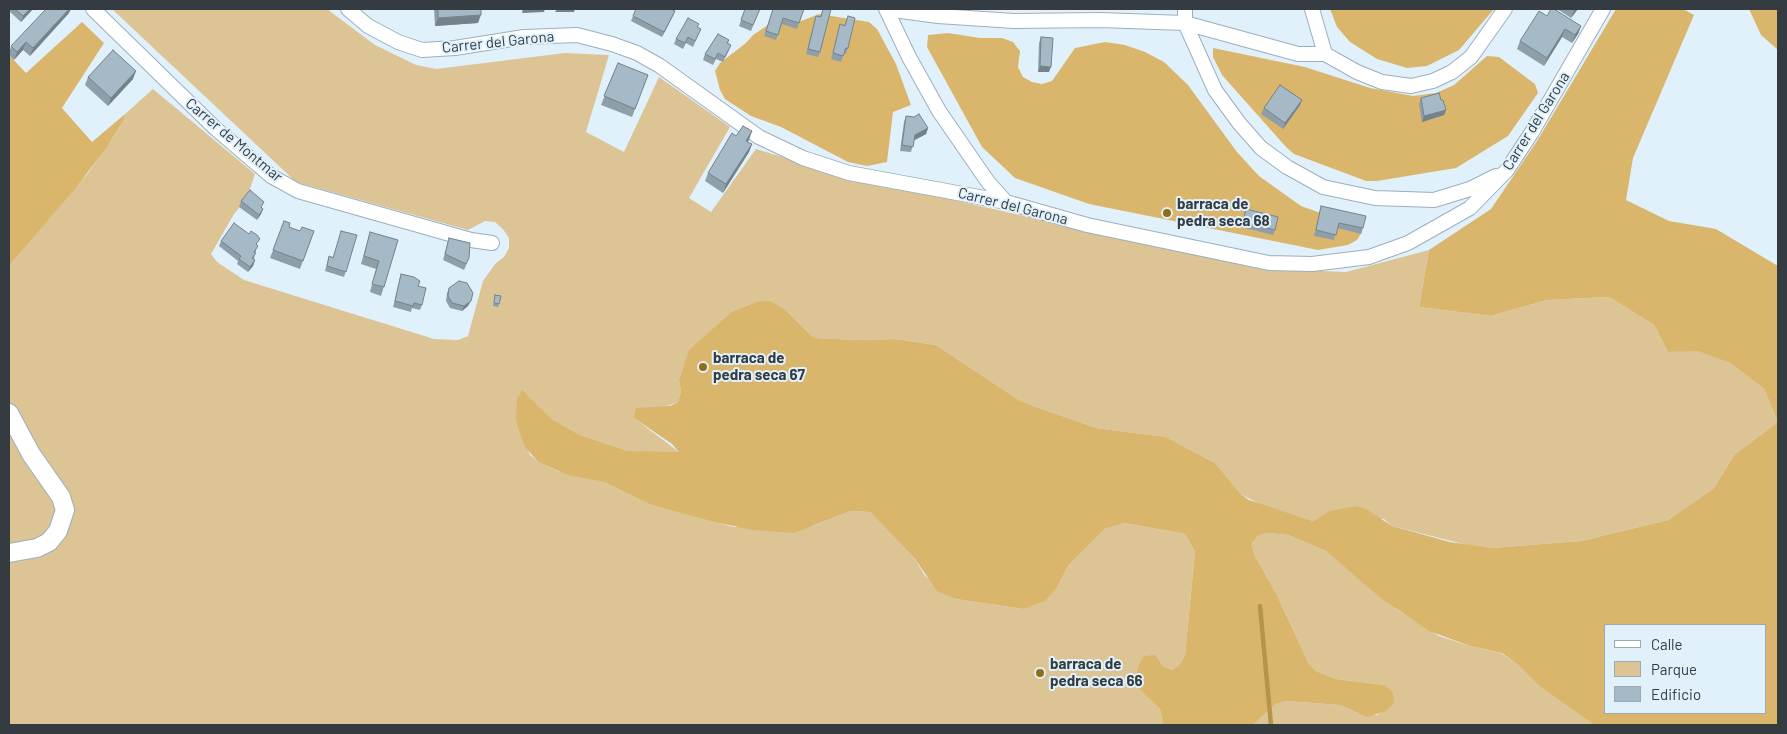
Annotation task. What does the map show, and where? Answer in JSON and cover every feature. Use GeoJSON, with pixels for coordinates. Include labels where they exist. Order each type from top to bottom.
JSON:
{"type":"FeatureCollection","features":[{"type":"Feature","properties":{"kind":"street","name":"Carrer de Montmar"},"geometry":{"type":"LineString","coordinates":[[93,9],[216,129],[271,176],[298,191],[471,240],[492,243]]}},
{"type":"Feature","properties":{"kind":"street","name":"Carrer del Garona"},"geometry":{"type":"LineString","coordinates":[[348,9],[376,30],[398,42],[422,50],[455,48],[524,37],[577,35],[612,44],[637,53],[660,66],[760,137],[803,158],[849,173],[1006,202],[1088,225],[1269,263],[1312,264],[1369,257],[1408,243],[1470,208],[1507,170],[1532,132],[1603,9]]}},
{"type":"Feature","properties":{"kind":"street"},"geometry":{"type":"LineString","coordinates":[[886,9],[939,110],[988,182],[1006,202]]}},
{"type":"Feature","properties":{"kind":"street"},"geometry":{"type":"LineString","coordinates":[[886,9],[938,16],[1014,21],[1100,20],[1185,23],[1298,54],[1325,54],[1357,72],[1382,82],[1411,86],[1433,82],[1452,72],[1471,57],[1506,9]]}},
{"type":"Feature","properties":{"kind":"street"},"geometry":{"type":"LineString","coordinates":[[1185,9],[1185,23],[1215,90],[1239,123],[1261,148],[1322,187],[1375,198],[1434,200],[1470,189],[1507,170]]}},
{"type":"Feature","properties":{"kind":"street"},"geometry":{"type":"LineString","coordinates":[[1312,9],[1325,54]]}},
{"type":"Feature","properties":{"kind":"street"},"geometry":{"type":"LineString","coordinates":[[9,413],[31,454],[62,497],[65,510],[58,531],[49,542],[37,548],[9,553]]}},
{"type":"Feature","properties":{"kind":"green space"},"geometry":{"type":"Polygon","coordinates":[[[112,9],[327,9],[375,45],[416,65],[436,69],[565,53],[609,55],[586,132],[624,152],[659,77],[730,127],[689,198],[711,212],[756,149],[838,174],[1255,268],[1346,272],[1429,250],[1419,307],[1491,316],[1547,300],[1609,297],[1654,325],[1668,352],[1698,350],[1730,363],[1764,389],[1778,422],[1734,455],[1714,488],[1668,520],[1581,541],[1491,548],[1471,546],[1392,526],[1384,519],[1322,516],[1313,521],[1259,504],[1241,494],[1215,463],[1166,437],[1096,428],[1031,405],[1019,400],[936,345],[895,339],[814,338],[787,311],[756,302],[733,311],[679,381],[681,391],[678,402],[634,418],[679,452],[669,454],[628,451],[580,435],[552,419],[529,397],[518,428],[530,455],[538,462],[558,471],[604,482],[651,505],[734,527],[813,526],[851,511],[870,512],[915,559],[925,576],[956,599],[1023,609],[1058,586],[1068,566],[1105,529],[1124,523],[1185,534],[1195,552],[1185,655],[1180,664],[1172,670],[1163,666],[1156,655],[1145,693],[1160,709],[1163,725],[9,725],[9,266],[88,173],[113,138],[124,120],[125,114],[153,89],[255,174],[247,198],[234,214],[211,254],[217,262],[244,280],[434,339],[458,340],[468,336],[483,281],[496,263],[504,257],[509,248],[509,238],[495,222],[485,221],[468,230],[296,182],[112,9]]]}},
{"type":"Feature","properties":{"kind":"green space"},"geometry":{"type":"Polygon","coordinates":[[[1267,533],[1288,535],[1326,551],[1399,611],[1439,636],[1501,653],[1518,665],[1539,686],[1594,725],[1253,725],[1276,704],[1286,701],[1340,705],[1358,713],[1377,715],[1394,703],[1385,685],[1336,679],[1316,671],[1309,664],[1276,593],[1254,554],[1252,543],[1258,536],[1267,533]]]}},
{"type":"Feature","properties":{"kind":"shaded area"},"geometry":{"type":"Polygon","coordinates":[[[1330,9],[1494,9],[1459,50],[1427,66],[1407,68],[1377,59],[1350,42],[1337,27],[1330,9]]]}},
{"type":"Feature","properties":{"kind":"shaded area"},"geometry":{"type":"Polygon","coordinates":[[[1616,9],[1683,9],[1694,15],[1633,158],[1626,200],[1669,221],[1716,229],[1778,266],[1778,422],[1764,389],[1730,363],[1698,351],[1668,352],[1654,325],[1609,297],[1547,300],[1491,316],[1419,307],[1429,250],[1491,209],[1537,141],[1616,9]]]}},
{"type":"Feature","properties":{"kind":"shaded area"},"geometry":{"type":"Polygon","coordinates":[[[1749,9],[1778,9],[1778,50],[1761,35],[1749,9]]]}},
{"type":"Feature","properties":{"kind":"shaded area"},"geometry":{"type":"Polygon","coordinates":[[[819,14],[869,22],[877,29],[896,64],[911,105],[893,112],[887,162],[867,166],[848,162],[781,127],[751,116],[725,99],[720,90],[715,71],[720,63],[746,43],[753,35],[771,23],[801,21],[819,14]]]}},
{"type":"Feature","properties":{"kind":"shaded area"},"geometry":{"type":"Polygon","coordinates":[[[82,22],[104,43],[62,108],[92,142],[125,114],[124,120],[107,147],[75,189],[9,266],[9,55],[26,73],[82,22]]]}},
{"type":"Feature","properties":{"kind":"shaded area"},"geometry":{"type":"Polygon","coordinates":[[[948,33],[980,38],[1002,38],[1013,42],[1020,51],[1018,67],[1023,77],[1032,82],[1042,84],[1052,81],[1075,48],[1105,42],[1125,45],[1145,52],[1164,62],[1188,85],[1237,152],[1259,176],[1301,206],[1354,225],[1362,232],[1357,240],[1348,245],[1318,250],[1089,204],[1015,178],[982,147],[927,47],[928,35],[948,33]]]}},
{"type":"Feature","properties":{"kind":"shaded area"},"geometry":{"type":"Polygon","coordinates":[[[1213,48],[1305,67],[1370,88],[1413,96],[1436,93],[1454,85],[1487,56],[1499,57],[1535,84],[1538,93],[1508,136],[1456,168],[1377,181],[1366,181],[1294,154],[1222,75],[1213,57],[1213,48]]]}},
{"type":"Feature","properties":{"kind":"shaded area"},"geometry":{"type":"Polygon","coordinates":[[[770,301],[787,311],[814,338],[895,339],[936,345],[1019,400],[1031,405],[1096,428],[1166,437],[1215,463],[1241,494],[1249,500],[1313,521],[1330,511],[1356,506],[1366,509],[1392,526],[1450,542],[1491,548],[1581,541],[1668,520],[1714,488],[1734,455],[1778,422],[1778,725],[1594,725],[1539,686],[1518,665],[1502,653],[1470,646],[1429,631],[1382,599],[1326,551],[1288,535],[1267,533],[1258,536],[1252,543],[1254,554],[1276,593],[1309,664],[1316,671],[1336,679],[1385,685],[1393,693],[1394,703],[1386,711],[1367,717],[1340,705],[1286,701],[1276,704],[1253,725],[1163,725],[1160,709],[1137,686],[1136,675],[1144,656],[1156,655],[1163,666],[1172,670],[1180,664],[1185,655],[1195,552],[1185,534],[1124,523],[1105,529],[1068,566],[1058,586],[1045,601],[1023,609],[956,599],[937,591],[915,559],[870,512],[851,511],[794,533],[753,530],[714,522],[651,505],[604,482],[568,475],[538,462],[525,447],[518,428],[516,419],[517,399],[522,390],[552,419],[580,435],[628,451],[679,452],[672,444],[634,418],[636,408],[670,406],[678,402],[681,391],[679,381],[689,350],[733,311],[756,302],[770,301]]]}},
{"type":"Feature","properties":{"kind":"building"},"geometry":{"type":"Polygon","coordinates":[[[15,9],[30,9],[23,16],[15,9]]]}},
{"type":"Feature","properties":{"kind":"building"},"geometry":{"type":"Polygon","coordinates":[[[46,9],[69,9],[33,48],[26,42],[17,52],[11,46],[46,9]]]}},
{"type":"Feature","properties":{"kind":"building"},"geometry":{"type":"Polygon","coordinates":[[[438,9],[481,9],[481,15],[438,18],[438,9]]]}},
{"type":"Feature","properties":{"kind":"building"},"geometry":{"type":"Polygon","coordinates":[[[636,9],[670,9],[675,11],[664,32],[633,16],[636,9]]]}},
{"type":"Feature","properties":{"kind":"building"},"geometry":{"type":"Polygon","coordinates":[[[745,9],[760,9],[753,25],[741,20],[745,9]]]}},
{"type":"Feature","properties":{"kind":"building"},"geometry":{"type":"Polygon","coordinates":[[[773,9],[804,9],[799,23],[783,18],[778,35],[766,31],[773,9]]]}},
{"type":"Feature","properties":{"kind":"building"},"geometry":{"type":"Polygon","coordinates":[[[823,9],[831,9],[820,52],[808,49],[816,16],[821,17],[823,9]]]}},
{"type":"Feature","properties":{"kind":"building"},"geometry":{"type":"Polygon","coordinates":[[[1551,9],[1581,26],[1575,35],[1565,29],[1547,58],[1520,41],[1539,11],[1547,16],[1551,9]]]}},
{"type":"Feature","properties":{"kind":"building"},"geometry":{"type":"Polygon","coordinates":[[[848,16],[855,18],[848,48],[846,48],[843,56],[833,53],[840,24],[845,26],[848,16]]]}},
{"type":"Feature","properties":{"kind":"building"},"geometry":{"type":"Polygon","coordinates":[[[688,18],[699,24],[697,27],[701,29],[695,41],[688,37],[685,43],[676,39],[688,18]]]}},
{"type":"Feature","properties":{"kind":"building"},"geometry":{"type":"Polygon","coordinates":[[[718,34],[729,40],[727,43],[731,45],[725,57],[718,53],[715,59],[705,54],[718,34]]]}},
{"type":"Feature","properties":{"kind":"building"},"geometry":{"type":"Polygon","coordinates":[[[1041,37],[1053,38],[1051,67],[1040,66],[1041,37]]]}},
{"type":"Feature","properties":{"kind":"building"},"geometry":{"type":"Polygon","coordinates":[[[113,50],[136,71],[111,98],[88,77],[113,50]]]}},
{"type":"Feature","properties":{"kind":"building"},"geometry":{"type":"Polygon","coordinates":[[[618,63],[648,75],[635,109],[604,96],[618,63]]]}},
{"type":"Feature","properties":{"kind":"building"},"geometry":{"type":"Polygon","coordinates":[[[1280,85],[1302,100],[1285,123],[1264,108],[1280,85]]]}},
{"type":"Feature","properties":{"kind":"building"},"geometry":{"type":"Polygon","coordinates":[[[1439,93],[1446,110],[1424,116],[1421,98],[1439,93]]]}},
{"type":"Feature","properties":{"kind":"building"},"geometry":{"type":"Polygon","coordinates":[[[919,114],[928,128],[915,135],[913,147],[902,145],[906,116],[914,117],[919,114]]]}},
{"type":"Feature","properties":{"kind":"building"},"geometry":{"type":"Polygon","coordinates":[[[743,126],[752,131],[746,141],[752,144],[726,184],[708,173],[732,133],[736,136],[743,126]]]}},
{"type":"Feature","properties":{"kind":"building"},"geometry":{"type":"Polygon","coordinates":[[[250,190],[264,202],[261,207],[263,209],[259,215],[241,201],[250,190]]]}},
{"type":"Feature","properties":{"kind":"building"},"geometry":{"type":"Polygon","coordinates":[[[1321,206],[1366,216],[1363,228],[1339,223],[1336,235],[1316,230],[1321,206]]]}},
{"type":"Feature","properties":{"kind":"building"},"geometry":{"type":"Polygon","coordinates":[[[1246,209],[1278,217],[1275,230],[1243,222],[1246,209]]]}},
{"type":"Feature","properties":{"kind":"building"},"geometry":{"type":"Polygon","coordinates":[[[284,221],[290,223],[289,227],[300,231],[302,227],[314,231],[303,261],[273,250],[284,221]]]}},
{"type":"Feature","properties":{"kind":"building"},"geometry":{"type":"Polygon","coordinates":[[[234,223],[249,234],[251,231],[260,239],[256,244],[258,246],[254,252],[256,253],[252,258],[255,260],[250,267],[239,259],[241,256],[221,241],[234,223]]]}},
{"type":"Feature","properties":{"kind":"building"},"geometry":{"type":"Polygon","coordinates":[[[341,231],[357,235],[346,272],[327,266],[329,256],[333,258],[341,231]]]}},
{"type":"Feature","properties":{"kind":"building"},"geometry":{"type":"Polygon","coordinates":[[[370,232],[398,240],[384,287],[372,284],[379,261],[364,256],[370,232]]]}},
{"type":"Feature","properties":{"kind":"building"},"geometry":{"type":"Polygon","coordinates":[[[449,238],[470,243],[469,258],[466,264],[445,254],[449,238]]]}},
{"type":"Feature","properties":{"kind":"building"},"geometry":{"type":"Polygon","coordinates":[[[401,274],[414,277],[420,281],[418,286],[426,288],[422,305],[414,303],[413,306],[395,301],[401,274]]]}},
{"type":"Feature","properties":{"kind":"building"},"geometry":{"type":"Polygon","coordinates":[[[459,281],[467,283],[473,293],[471,301],[464,306],[452,303],[448,296],[449,288],[459,281]]]}},
{"type":"Feature","properties":{"kind":"building"},"geometry":{"type":"Polygon","coordinates":[[[495,295],[501,296],[499,304],[494,303],[495,295]]]}},
{"type":"Feature","properties":{"kind":"waterway"},"geometry":{"type":"LineString","coordinates":[[1260,606],[1271,725]]}},
{"type":"Feature","properties":{"kind":"place","name":"barraca de pedra seca 68"},"geometry":{"type":"Point","coordinates":[1167,213]}},
{"type":"Feature","properties":{"kind":"place","name":"barraca de pedra seca 67"},"geometry":{"type":"Point","coordinates":[703,367]}},
{"type":"Feature","properties":{"kind":"place","name":"barraca de pedra seca 66"},"geometry":{"type":"Point","coordinates":[1040,673]}}]}
